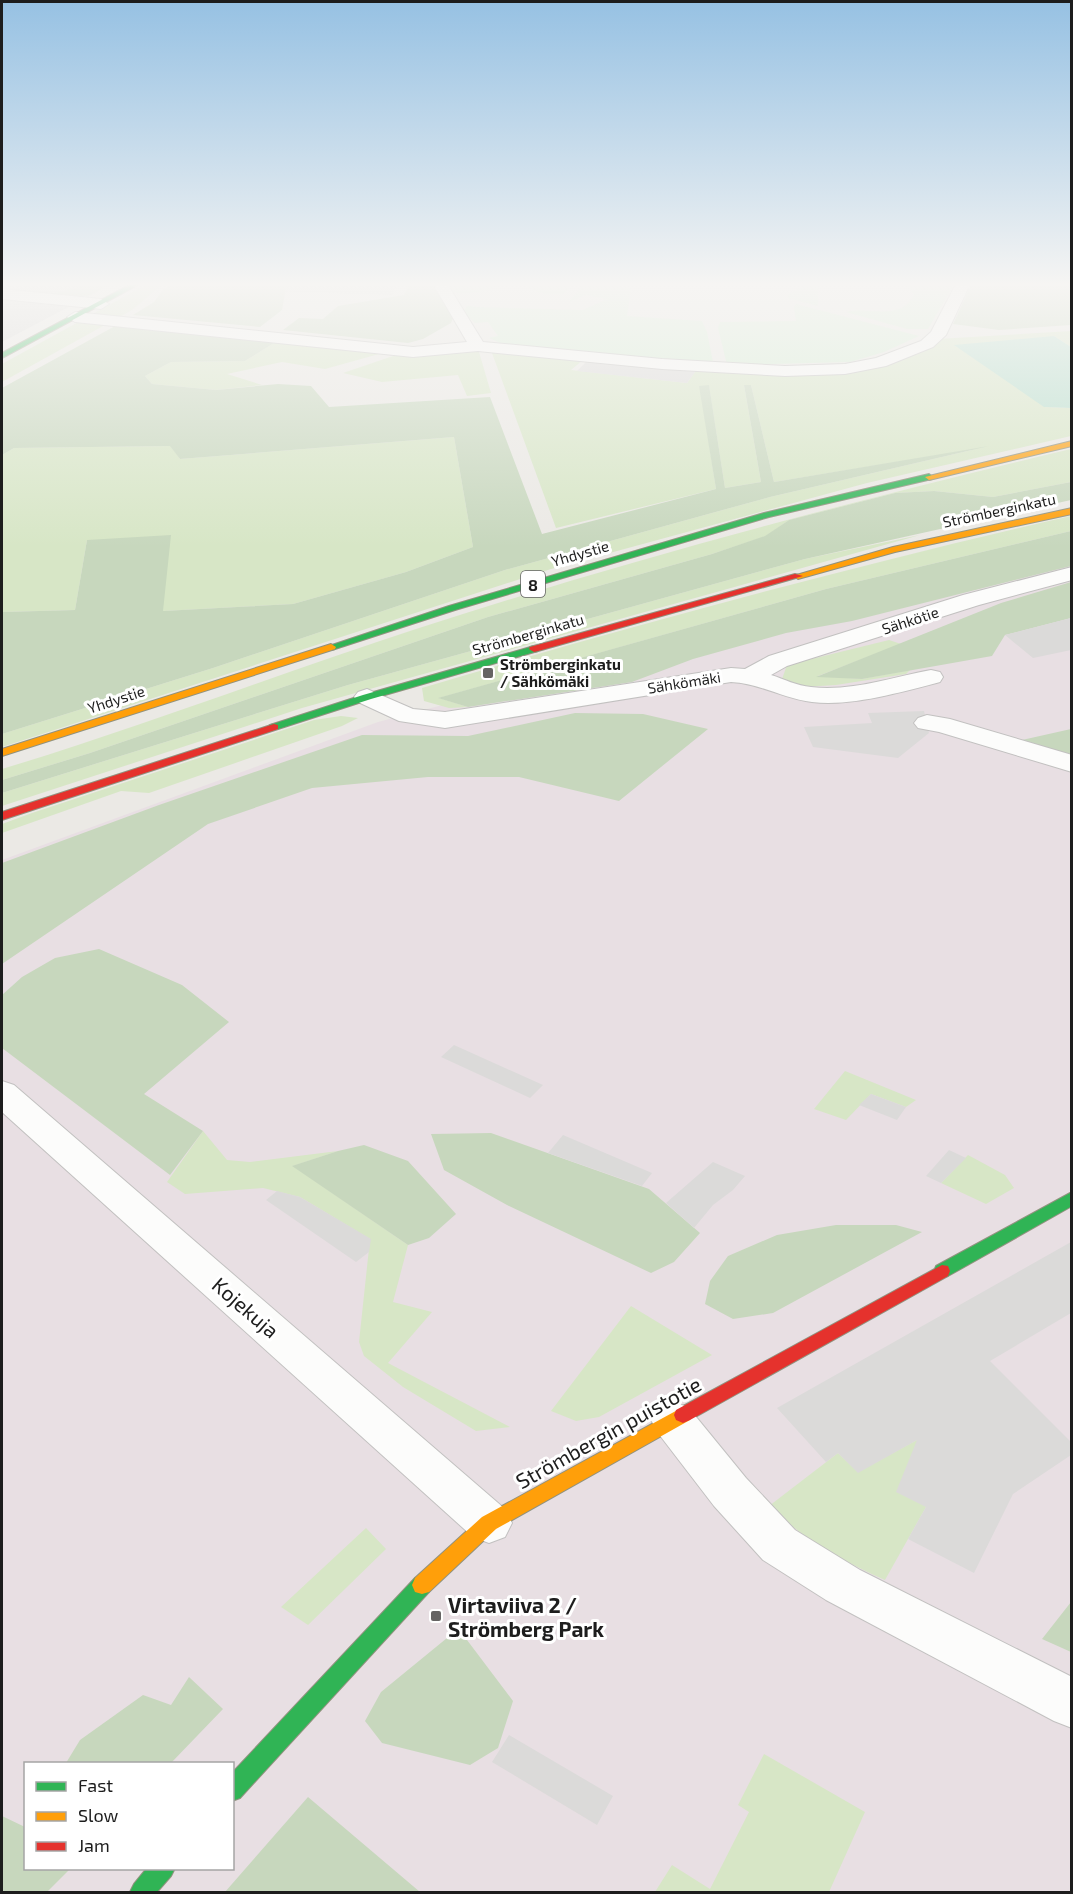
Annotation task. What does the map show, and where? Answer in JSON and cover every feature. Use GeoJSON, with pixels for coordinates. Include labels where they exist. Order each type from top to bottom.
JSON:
{"type":"FeatureCollection","features":[{"type":"Feature","properties":{"kind":"main road","name":"Yhdystie"},"geometry":{"type":"LineString","coordinates":[[2,753],[452,608],[767,515],[1071,443]]}},
{"type":"Feature","properties":{"kind":"main road","name":"Strömberginkatu"},"geometry":{"type":"LineString","coordinates":[[2,816],[367,697],[652,615],[893,550],[1071,511]]}},
{"type":"Feature","properties":{"kind":"main road","name":"Strömbergin puistotie"},"geometry":{"type":"LineString","coordinates":[[234,1788],[418,1588],[489,1522],[1071,1198]]}},
{"type":"Feature","properties":{"kind":"main road"},"geometry":{"type":"LineString","coordinates":[[142,1893],[162,1870]]}},
{"type":"Feature","properties":{"kind":"street"},"geometry":{"type":"LineString","coordinates":[[774,370],[803,370]]}},
{"type":"Feature","properties":{"kind":"street","name":"Sähkötie"},"geometry":{"type":"LineString","coordinates":[[752,675],[778,661],[971,600],[1071,573]]}},
{"type":"Feature","properties":{"kind":"street","name":"Sähkömäki"},"geometry":{"type":"LineString","coordinates":[[367,697],[408,716],[445,720],[731,675],[752,675],[802,693],[822,695],[931,677]]}},
{"type":"Feature","properties":{"kind":"street"},"geometry":{"type":"LineString","coordinates":[[927,723],[941,724],[1071,764]]}},
{"type":"Feature","properties":{"kind":"street","name":"Kojekuja"},"geometry":{"type":"LineString","coordinates":[[2,1093],[489,1522]]}},
{"type":"Feature","properties":{"kind":"street"},"geometry":{"type":"LineString","coordinates":[[673,1420],[730,1492],[778,1545],[811,1567],[1071,1704]]}},
{"type":"Feature","properties":{"kind":"shaded area"},"geometry":{"type":"Polygon","coordinates":[[[679,370],[695,372],[687,383],[577,371],[679,370]]]}},
{"type":"Feature","properties":{"kind":"shaded area"},"geometry":{"type":"Polygon","coordinates":[[[1071,540],[1071,1892],[2,1892],[2,860],[378,722],[1071,540]]]}},
{"type":"Feature","properties":{"kind":"shaded area"},"geometry":{"type":"Polygon","coordinates":[[[1071,618],[1071,650],[1033,658],[1005,635],[1071,618]]]}},
{"type":"Feature","properties":{"kind":"shaded area"},"geometry":{"type":"Polygon","coordinates":[[[924,711],[929,733],[898,758],[813,747],[804,727],[872,723],[868,713],[924,711]]]}},
{"type":"Feature","properties":{"kind":"shaded area"},"geometry":{"type":"Polygon","coordinates":[[[454,1045],[543,1085],[530,1098],[441,1057],[454,1045]]]}},
{"type":"Feature","properties":{"kind":"shaded area"},"geometry":{"type":"Polygon","coordinates":[[[871,1094],[906,1107],[897,1120],[859,1105],[871,1094]]]}},
{"type":"Feature","properties":{"kind":"shaded area"},"geometry":{"type":"Polygon","coordinates":[[[563,1135],[652,1173],[642,1186],[548,1153],[563,1135]]]}},
{"type":"Feature","properties":{"kind":"shaded area"},"geometry":{"type":"Polygon","coordinates":[[[949,1150],[966,1158],[941,1183],[926,1176],[949,1150]]]}},
{"type":"Feature","properties":{"kind":"shaded area"},"geometry":{"type":"Polygon","coordinates":[[[713,1162],[745,1176],[733,1190],[713,1205],[694,1228],[666,1203],[713,1162]]]}},
{"type":"Feature","properties":{"kind":"shaded area"},"geometry":{"type":"Polygon","coordinates":[[[277,1191],[300,1197],[371,1239],[369,1252],[356,1262],[266,1200],[277,1191]]]}},
{"type":"Feature","properties":{"kind":"shaded area"},"geometry":{"type":"Polygon","coordinates":[[[1071,1242],[1071,1313],[990,1361],[1071,1442],[1071,1455],[1013,1494],[974,1573],[908,1539],[926,1507],[896,1492],[917,1440],[858,1473],[838,1453],[826,1462],[777,1408],[1071,1242]]]}},
{"type":"Feature","properties":{"kind":"shaded area"},"geometry":{"type":"Polygon","coordinates":[[[509,1735],[613,1796],[597,1825],[492,1762],[509,1735]]]}},
{"type":"Feature","properties":{"kind":"green space"},"geometry":{"type":"Polygon","coordinates":[[[2,370],[23,370],[2,382],[2,370]]]}},
{"type":"Feature","properties":{"kind":"green space"},"geometry":{"type":"Polygon","coordinates":[[[34,370],[155,370],[145,376],[152,384],[216,390],[278,384],[311,386],[329,407],[490,397],[542,534],[716,489],[699,386],[709,385],[725,488],[761,482],[744,385],[751,385],[774,482],[989,446],[770,497],[505,570],[213,668],[2,734],[2,612],[75,610],[87,540],[171,535],[163,611],[293,604],[406,572],[473,547],[454,437],[180,459],[170,446],[14,448],[2,455],[2,388],[34,370]]]}},
{"type":"Feature","properties":{"kind":"green space"},"geometry":{"type":"Polygon","coordinates":[[[155,370],[244,370],[227,374],[262,385],[216,390],[152,384],[145,376],[155,370]]]}},
{"type":"Feature","properties":{"kind":"green space"},"geometry":{"type":"Polygon","coordinates":[[[351,370],[484,370],[491,393],[467,396],[458,375],[382,382],[343,373],[351,370]]]}},
{"type":"Feature","properties":{"kind":"green space"},"geometry":{"type":"Polygon","coordinates":[[[498,370],[574,370],[687,383],[696,370],[1049,370],[1044,407],[1071,408],[1071,436],[867,483],[551,569],[2,747],[2,734],[213,668],[505,570],[770,497],[976,449],[774,482],[751,385],[744,385],[761,482],[725,488],[709,386],[700,386],[716,489],[556,528],[498,370]]]}},
{"type":"Feature","properties":{"kind":"green space"},"geometry":{"type":"Polygon","coordinates":[[[991,370],[1071,370],[1071,408],[1044,407],[991,370]]]}},
{"type":"Feature","properties":{"kind":"green space"},"geometry":{"type":"Polygon","coordinates":[[[454,437],[473,547],[406,572],[293,604],[163,611],[87,540],[75,610],[2,612],[2,455],[14,448],[171,446],[180,459],[454,437]]]}},
{"type":"Feature","properties":{"kind":"green space"},"geometry":{"type":"Polygon","coordinates":[[[1071,449],[1071,482],[993,497],[934,491],[895,493],[789,520],[766,536],[712,554],[488,617],[90,753],[2,780],[2,769],[497,603],[742,532],[906,489],[1071,449]]]}},
{"type":"Feature","properties":{"kind":"green space"},"geometry":{"type":"Polygon","coordinates":[[[1071,482],[1071,500],[805,559],[348,685],[2,793],[2,780],[90,753],[488,617],[712,554],[765,536],[789,520],[895,493],[934,491],[993,497],[1071,482]]]}},
{"type":"Feature","properties":{"kind":"green space"},"geometry":{"type":"Polygon","coordinates":[[[1071,516],[1071,531],[826,589],[439,698],[468,707],[449,708],[424,701],[422,688],[583,641],[745,597],[1071,516]]]}},
{"type":"Feature","properties":{"kind":"green space"},"geometry":{"type":"Polygon","coordinates":[[[1071,531],[1071,566],[852,621],[786,633],[693,659],[632,682],[468,707],[438,698],[826,589],[1071,531]]]}},
{"type":"Feature","properties":{"kind":"green space"},"geometry":{"type":"Polygon","coordinates":[[[920,535],[302,708],[2,806],[2,793],[348,685],[805,559],[920,535]]]}},
{"type":"Feature","properties":{"kind":"green space"},"geometry":{"type":"Polygon","coordinates":[[[1071,582],[1071,618],[1005,635],[992,656],[862,679],[816,677],[1001,603],[1071,582]]]}},
{"type":"Feature","properties":{"kind":"green space"},"geometry":{"type":"Polygon","coordinates":[[[889,640],[901,644],[818,676],[862,679],[910,670],[906,674],[836,685],[804,687],[782,679],[787,665],[889,640]]]}},
{"type":"Feature","properties":{"kind":"green space"},"geometry":{"type":"Polygon","coordinates":[[[575,713],[643,714],[708,729],[619,801],[519,777],[428,777],[312,788],[208,824],[2,964],[2,863],[159,805],[362,735],[468,736],[575,713]]]}},
{"type":"Feature","properties":{"kind":"green space"},"geometry":{"type":"Polygon","coordinates":[[[341,716],[358,718],[342,726],[149,793],[121,791],[2,833],[2,824],[32,813],[314,720],[341,716]]]}},
{"type":"Feature","properties":{"kind":"green space"},"geometry":{"type":"Polygon","coordinates":[[[1071,729],[1071,755],[1022,740],[1071,729]]]}},
{"type":"Feature","properties":{"kind":"green space"},"geometry":{"type":"Polygon","coordinates":[[[99,949],[182,985],[229,1022],[144,1094],[203,1131],[170,1175],[2,1048],[2,995],[22,977],[55,958],[99,949]]]}},
{"type":"Feature","properties":{"kind":"green space"},"geometry":{"type":"Polygon","coordinates":[[[845,1071],[916,1100],[906,1107],[871,1094],[846,1120],[814,1109],[845,1071]]]}},
{"type":"Feature","properties":{"kind":"green space"},"geometry":{"type":"Polygon","coordinates":[[[203,1131],[227,1160],[250,1162],[338,1151],[293,1166],[408,1245],[393,1302],[432,1312],[388,1363],[510,1427],[476,1431],[403,1387],[364,1356],[359,1342],[370,1239],[300,1197],[263,1188],[185,1194],[167,1182],[203,1131]]]}},
{"type":"Feature","properties":{"kind":"green space"},"geometry":{"type":"Polygon","coordinates":[[[491,1133],[649,1189],[700,1233],[674,1262],[651,1273],[507,1205],[444,1170],[431,1134],[491,1133]]]}},
{"type":"Feature","properties":{"kind":"green space"},"geometry":{"type":"Polygon","coordinates":[[[364,1145],[408,1161],[456,1214],[429,1238],[408,1245],[292,1166],[364,1145]]]}},
{"type":"Feature","properties":{"kind":"green space"},"geometry":{"type":"Polygon","coordinates":[[[968,1155],[1005,1175],[1014,1188],[986,1204],[941,1183],[968,1155]]]}},
{"type":"Feature","properties":{"kind":"green space"},"geometry":{"type":"Polygon","coordinates":[[[836,1225],[896,1225],[922,1232],[773,1313],[733,1319],[705,1304],[710,1281],[728,1256],[777,1235],[836,1225]]]}},
{"type":"Feature","properties":{"kind":"green space"},"geometry":{"type":"Polygon","coordinates":[[[631,1306],[712,1355],[599,1417],[576,1421],[551,1411],[631,1306]]]}},
{"type":"Feature","properties":{"kind":"green space"},"geometry":{"type":"Polygon","coordinates":[[[917,1440],[926,1507],[885,1580],[824,1548],[795,1529],[769,1506],[838,1453],[858,1472],[917,1440]]]}},
{"type":"Feature","properties":{"kind":"green space"},"geometry":{"type":"Polygon","coordinates":[[[366,1528],[386,1549],[308,1625],[281,1607],[366,1528]]]}},
{"type":"Feature","properties":{"kind":"green space"},"geometry":{"type":"Polygon","coordinates":[[[1071,1602],[1071,1652],[1042,1639],[1071,1602]]]}},
{"type":"Feature","properties":{"kind":"green space"},"geometry":{"type":"Polygon","coordinates":[[[464,1636],[513,1701],[498,1748],[470,1765],[382,1743],[365,1721],[381,1692],[447,1638],[464,1636]]]}},
{"type":"Feature","properties":{"kind":"green space"},"geometry":{"type":"Polygon","coordinates":[[[189,1677],[223,1709],[172,1762],[67,1762],[80,1740],[143,1695],[171,1705],[189,1677]]]}},
{"type":"Feature","properties":{"kind":"green space"},"geometry":{"type":"Polygon","coordinates":[[[764,1754],[865,1812],[829,1892],[655,1892],[672,1865],[710,1889],[749,1812],[738,1805],[764,1754]]]}},
{"type":"Feature","properties":{"kind":"green space"},"geometry":{"type":"Polygon","coordinates":[[[308,1797],[420,1892],[225,1892],[308,1797]]]}},
{"type":"Feature","properties":{"kind":"green space"},"geometry":{"type":"Polygon","coordinates":[[[2,1816],[24,1827],[24,1870],[69,1870],[47,1892],[2,1892],[2,1816]]]}},
{"type":"Feature","properties":{"kind":"traffic: fast"},"geometry":{"type":"LineString","coordinates":[[331,647],[452,608],[767,515],[929,477]]}},
{"type":"Feature","properties":{"kind":"traffic: fast"},"geometry":{"type":"LineString","coordinates":[[274,727],[367,697],[534,649]]}},
{"type":"Feature","properties":{"kind":"traffic: fast"},"geometry":{"type":"LineString","coordinates":[[942,1271],[1072,1198]]}},
{"type":"Feature","properties":{"kind":"traffic: fast"},"geometry":{"type":"LineString","coordinates":[[234,1788],[422,1585]]}},
{"type":"Feature","properties":{"kind":"traffic: fast"},"geometry":{"type":"LineString","coordinates":[[142,1892],[161,1870]]}},
{"type":"Feature","properties":{"kind":"traffic: slow"},"geometry":{"type":"LineString","coordinates":[[929,477],[1072,443]]}},
{"type":"Feature","properties":{"kind":"traffic: slow"},"geometry":{"type":"LineString","coordinates":[[798,576],[893,550],[1072,511]]}},
{"type":"Feature","properties":{"kind":"traffic: slow"},"geometry":{"type":"LineString","coordinates":[[2,753],[331,647]]}},
{"type":"Feature","properties":{"kind":"traffic: slow"},"geometry":{"type":"LineString","coordinates":[[422,1585],[489,1523],[683,1415]]}},
{"type":"Feature","properties":{"kind":"traffic: jam"},"geometry":{"type":"LineString","coordinates":[[534,649],[798,576]]}},
{"type":"Feature","properties":{"kind":"traffic: jam"},"geometry":{"type":"LineString","coordinates":[[2,816],[274,727]]}},
{"type":"Feature","properties":{"kind":"traffic: jam"},"geometry":{"type":"LineString","coordinates":[[683,1415],[942,1271]]}},
{"type":"Feature","properties":{"kind":"place","name":"Strömberginkatu / Sähkömäki"},"geometry":{"type":"Point","coordinates":[488,673]}},
{"type":"Feature","properties":{"kind":"place","name":"Virtaviiva 2 / Strömberg Park"},"geometry":{"type":"Point","coordinates":[436,1616]}}]}
